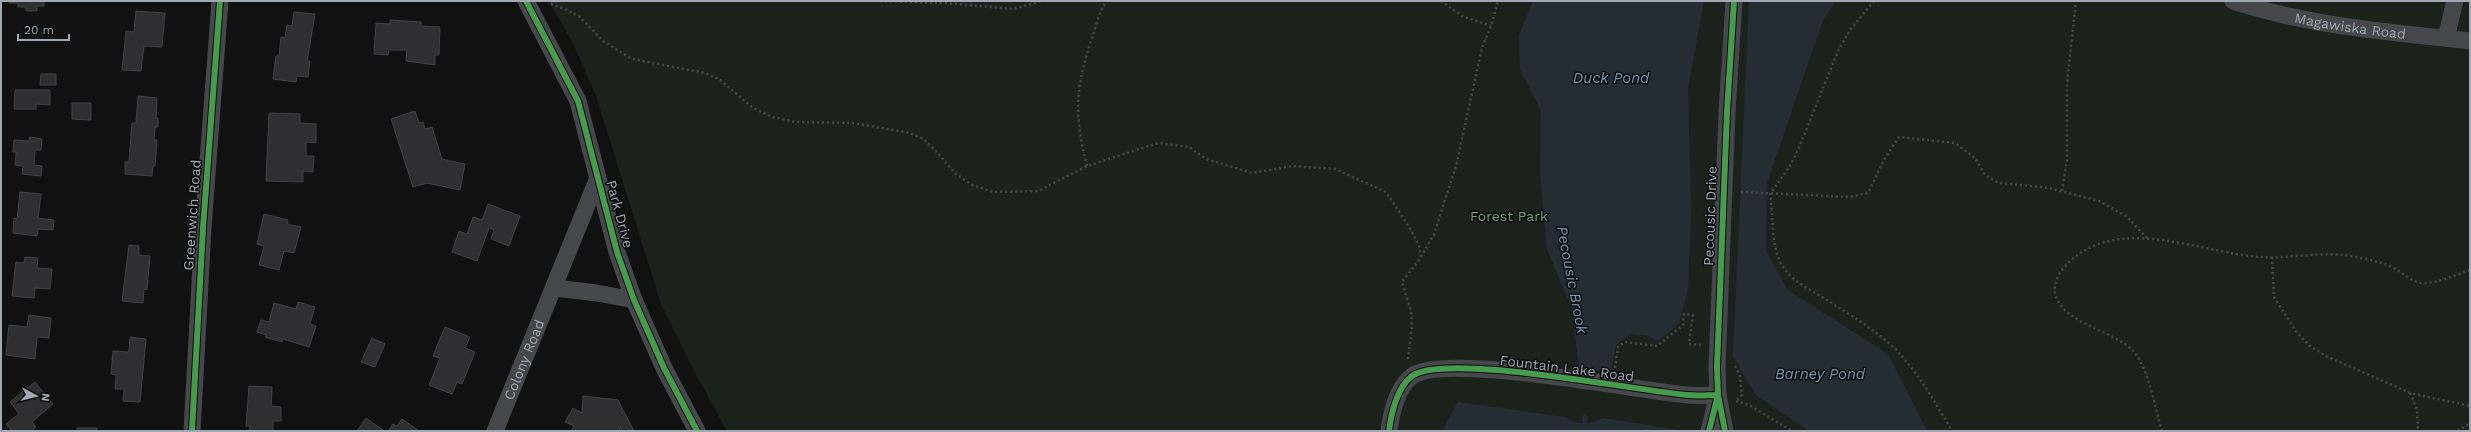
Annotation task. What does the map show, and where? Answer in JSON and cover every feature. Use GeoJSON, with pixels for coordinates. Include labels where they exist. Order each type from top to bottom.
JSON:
{"type":"FeatureCollection","features":[{"type":"Feature","properties":{"kind":"street","name":"Greenwich Road"},"geometry":{"type":"LineString","coordinates":[[192,431],[203,228],[220,1]]}},
{"type":"Feature","properties":{"kind":"street","name":"Park Drive"},"geometry":{"type":"LineString","coordinates":[[526,1],[578,101],[618,252],[634,300],[664,368],[697,431]]}},
{"type":"Feature","properties":{"kind":"street","name":"Pecousic Drive"},"geometry":{"type":"LineString","coordinates":[[1725,431],[1718,398],[1717,346],[1727,112],[1734,1]]}},
{"type":"Feature","properties":{"kind":"street","name":"Magawiska Road"},"geometry":{"type":"LineString","coordinates":[[2233,1],[2309,19],[2470,41]]}},
{"type":"Feature","properties":{"kind":"street"},"geometry":{"type":"LineString","coordinates":[[2446,38],[2455,1]]}},
{"type":"Feature","properties":{"kind":"street","name":"Colony Road"},"geometry":{"type":"LineString","coordinates":[[494,431],[520,366],[555,288],[598,178]]}},
{"type":"Feature","properties":{"kind":"street"},"geometry":{"type":"LineString","coordinates":[[555,288],[597,293],[634,300]]}},
{"type":"Feature","properties":{"kind":"street","name":"Fountain Lake Road"},"geometry":{"type":"LineString","coordinates":[[1412,376],[1444,369],[1481,370],[1531,374],[1613,386],[1718,398]]}},
{"type":"Feature","properties":{"kind":"street"},"geometry":{"type":"LineString","coordinates":[[1389,431],[1395,405],[1404,384],[1412,376]]}},
{"type":"Feature","properties":{"kind":"street"},"geometry":{"type":"LineString","coordinates":[[1709,431],[1718,398]]}},
{"type":"Feature","properties":{"kind":"path"},"geometry":{"type":"LineString","coordinates":[[557,1],[550,4],[566,9],[580,17],[603,41],[632,60],[705,73],[720,80],[753,108],[773,117],[795,122],[853,123],[910,133],[923,139],[956,174],[972,185],[994,192],[1038,191],[1087,166],[1158,144],[1189,147],[1206,159],[1252,173],[1292,166],[1335,168],[1386,192],[1411,230],[1419,246],[1421,257]]}},
{"type":"Feature","properties":{"kind":"path"},"geometry":{"type":"LineString","coordinates":[[880,1],[945,2],[1003,9],[1030,6],[1041,1]]}},
{"type":"Feature","properties":{"kind":"path"},"geometry":{"type":"LineString","coordinates":[[1087,166],[1080,133],[1078,91],[1082,65],[1098,20],[1107,1]]}},
{"type":"Feature","properties":{"kind":"path"},"geometry":{"type":"LineString","coordinates":[[1441,1],[1462,16],[1491,26]]}},
{"type":"Feature","properties":{"kind":"path"},"geometry":{"type":"LineString","coordinates":[[1412,376],[1408,366],[1412,326],[1411,311],[1402,282],[1421,257],[1434,234],[1456,166],[1482,48],[1491,26],[1498,1]]}},
{"type":"Feature","properties":{"kind":"path"},"geometry":{"type":"LineString","coordinates":[[1874,1],[1850,30],[1838,51],[1798,150],[1790,166],[1770,194],[1776,250],[1788,274],[1803,286],[1863,324],[1898,351],[1913,369],[1952,431]]}},
{"type":"Feature","properties":{"kind":"path"},"geometry":{"type":"LineString","coordinates":[[2062,191],[2067,160],[2067,83],[2076,1]]}},
{"type":"Feature","properties":{"kind":"path"},"geometry":{"type":"LineString","coordinates":[[1736,192],[1849,197],[1868,193],[1886,158],[1899,137],[1955,143],[1975,158],[1985,176],[1999,183],[2062,191],[2099,201],[2126,216],[2148,239]]}},
{"type":"Feature","properties":{"kind":"path"},"geometry":{"type":"LineString","coordinates":[[2162,431],[2143,368],[2127,344],[2068,312],[2057,300],[2055,290],[2061,270],[2076,256],[2096,246],[2120,240],[2148,239],[2189,243],[2260,257],[2348,255],[2391,266],[2419,283],[2430,282],[2470,270]]}},
{"type":"Feature","properties":{"kind":"path"},"geometry":{"type":"LineString","coordinates":[[2272,257],[2274,297],[2297,333],[2310,346],[2326,356],[2410,393],[2470,406]]}},
{"type":"Feature","properties":{"kind":"path"},"geometry":{"type":"LineString","coordinates":[[1613,386],[1618,347],[1624,342],[1657,346],[1683,325],[1684,314],[1693,315],[1689,344],[1717,346]]}},
{"type":"Feature","properties":{"kind":"path"},"geometry":{"type":"LineString","coordinates":[[2410,393],[2417,409],[2418,431]]}},
{"type":"Feature","properties":{"kind":"path"},"geometry":{"type":"LineString","coordinates":[[1718,398],[1749,405],[1792,431]]}},
{"type":"Feature","properties":{"kind":"path"},"geometry":{"type":"LineString","coordinates":[[2458,431],[2470,423]]}},
{"type":"Feature","properties":{"kind":"green space","name":"Forest Park"},"geometry":{"type":"Polygon","coordinates":[[[548,1],[2470,1],[2470,431],[727,431],[694,371],[661,304],[596,96],[572,41],[548,1]]]}},
{"type":"Feature","properties":{"kind":"water","name":"Duck Pond"},"geometry":{"type":"Polygon","coordinates":[[[1533,1],[1704,1],[1688,89],[1691,211],[1688,289],[1679,324],[1657,341],[1648,336],[1630,334],[1616,345],[1611,372],[1579,369],[1572,309],[1547,249],[1540,174],[1541,111],[1520,70],[1519,36],[1533,1]]]}},
{"type":"Feature","properties":{"kind":"water","name":"Barney Pond"},"geometry":{"type":"Polygon","coordinates":[[[1749,1],[1836,1],[1823,20],[1767,183],[1766,251],[1788,290],[1888,354],[1927,431],[1809,431],[1756,395],[1733,357],[1749,1]]]}},
{"type":"Feature","properties":{"kind":"water"},"geometry":{"type":"Polygon","coordinates":[[[1458,402],[1565,417],[1575,422],[1584,424],[1603,418],[1685,431],[1442,431],[1458,402]]]}},
{"type":"Feature","properties":{"kind":"building"},"geometry":{"type":"Polygon","coordinates":[[[9,1],[44,1],[44,6],[37,6],[37,11],[26,11],[26,7],[18,7],[18,3],[9,3],[9,1]]]}},
{"type":"Feature","properties":{"kind":"building"},"geometry":{"type":"Polygon","coordinates":[[[136,11],[165,13],[162,47],[144,46],[141,71],[122,70],[126,31],[134,32],[136,11]]]}},
{"type":"Feature","properties":{"kind":"building"},"geometry":{"type":"Polygon","coordinates":[[[294,12],[315,14],[307,61],[310,61],[308,77],[297,76],[296,82],[273,79],[276,56],[279,56],[281,37],[285,38],[287,25],[292,26],[294,12]]]}},
{"type":"Feature","properties":{"kind":"building"},"geometry":{"type":"Polygon","coordinates":[[[390,20],[421,22],[421,26],[440,27],[439,55],[435,55],[435,65],[406,61],[407,50],[389,50],[388,55],[374,54],[376,23],[390,24],[390,20]]]}},
{"type":"Feature","properties":{"kind":"building"},"geometry":{"type":"Polygon","coordinates":[[[41,74],[56,74],[56,85],[40,85],[41,74]]]}},
{"type":"Feature","properties":{"kind":"building"},"geometry":{"type":"Polygon","coordinates":[[[15,90],[50,90],[50,105],[36,104],[36,109],[14,109],[15,90]]]}},
{"type":"Feature","properties":{"kind":"building"},"geometry":{"type":"Polygon","coordinates":[[[138,96],[157,98],[156,118],[158,118],[158,127],[155,127],[154,140],[157,140],[155,166],[153,166],[152,176],[125,174],[125,162],[129,162],[132,123],[136,123],[138,96]]]}},
{"type":"Feature","properties":{"kind":"building"},"geometry":{"type":"Polygon","coordinates":[[[72,103],[91,103],[91,120],[72,119],[72,103]]]}},
{"type":"Feature","properties":{"kind":"building"},"geometry":{"type":"Polygon","coordinates":[[[415,111],[419,123],[423,122],[425,129],[432,127],[442,159],[465,164],[460,190],[427,183],[413,187],[391,119],[415,111]]]}},
{"type":"Feature","properties":{"kind":"building"},"geometry":{"type":"Polygon","coordinates":[[[269,113],[300,114],[300,123],[316,124],[316,143],[306,142],[306,156],[314,156],[313,172],[303,171],[303,182],[266,181],[269,113]]]}},
{"type":"Feature","properties":{"kind":"building"},"geometry":{"type":"Polygon","coordinates":[[[30,137],[42,139],[41,150],[35,150],[34,165],[42,166],[41,176],[22,174],[23,166],[15,165],[16,152],[13,152],[14,140],[29,141],[30,137]]]}},
{"type":"Feature","properties":{"kind":"building"},"geometry":{"type":"Polygon","coordinates":[[[20,192],[41,194],[38,218],[54,220],[53,230],[38,229],[37,236],[13,233],[14,218],[17,219],[20,192]]]}},
{"type":"Feature","properties":{"kind":"building"},"geometry":{"type":"Polygon","coordinates":[[[488,204],[520,216],[509,246],[491,239],[494,230],[489,228],[477,261],[452,252],[459,231],[467,234],[473,217],[482,220],[488,204]]]}},
{"type":"Feature","properties":{"kind":"building"},"geometry":{"type":"Polygon","coordinates":[[[264,214],[288,220],[287,224],[301,227],[294,253],[284,251],[279,270],[259,265],[264,246],[257,244],[264,214]]]}},
{"type":"Feature","properties":{"kind":"building"},"geometry":{"type":"Polygon","coordinates":[[[129,245],[139,246],[139,255],[150,256],[147,290],[144,289],[143,303],[122,301],[129,245]]]}},
{"type":"Feature","properties":{"kind":"building"},"geometry":{"type":"Polygon","coordinates":[[[25,257],[38,258],[37,268],[52,269],[50,289],[35,288],[34,298],[12,296],[16,262],[24,263],[25,257]]]}},
{"type":"Feature","properties":{"kind":"building"},"geometry":{"type":"Polygon","coordinates":[[[298,302],[315,307],[310,324],[316,326],[309,347],[283,339],[282,342],[265,337],[266,335],[257,332],[261,320],[269,322],[274,303],[296,309],[298,302]]]}},
{"type":"Feature","properties":{"kind":"building"},"geometry":{"type":"Polygon","coordinates":[[[29,315],[51,318],[49,338],[37,337],[35,359],[6,355],[9,325],[27,327],[29,315]]]}},
{"type":"Feature","properties":{"kind":"building"},"geometry":{"type":"Polygon","coordinates":[[[445,327],[470,337],[465,348],[475,352],[462,384],[457,382],[452,394],[429,385],[440,358],[433,356],[445,327]]]}},
{"type":"Feature","properties":{"kind":"building"},"geometry":{"type":"Polygon","coordinates":[[[130,337],[146,339],[140,402],[123,401],[124,389],[115,389],[116,375],[111,374],[113,351],[129,352],[130,337]]]}},
{"type":"Feature","properties":{"kind":"building"},"geometry":{"type":"Polygon","coordinates":[[[372,338],[385,344],[375,367],[361,362],[372,338]]]}},
{"type":"Feature","properties":{"kind":"building"},"geometry":{"type":"Polygon","coordinates":[[[35,382],[53,404],[32,422],[36,427],[31,431],[12,431],[6,424],[19,414],[10,402],[35,382]]]}},
{"type":"Feature","properties":{"kind":"building"},"geometry":{"type":"Polygon","coordinates":[[[249,386],[272,387],[271,406],[281,407],[281,421],[273,421],[273,431],[249,431],[250,426],[246,426],[249,386]]]}},
{"type":"Feature","properties":{"kind":"building"},"geometry":{"type":"Polygon","coordinates":[[[583,396],[618,400],[634,431],[620,431],[619,428],[616,431],[571,431],[574,426],[565,422],[573,408],[582,413],[583,396]]]}},
{"type":"Feature","properties":{"kind":"building"},"geometry":{"type":"Polygon","coordinates":[[[366,418],[384,431],[357,431],[366,418]]]}},
{"type":"Feature","properties":{"kind":"building"},"geometry":{"type":"Polygon","coordinates":[[[402,419],[419,431],[388,431],[393,424],[397,426],[402,419]]]}},
{"type":"Feature","properties":{"kind":"building"},"geometry":{"type":"Polygon","coordinates":[[[77,428],[97,428],[97,431],[77,431],[77,428]]]}},
{"type":"Feature","properties":{"kind":"waterway","name":"Pecousic Brook"},"geometry":{"type":"LineString","coordinates":[[1584,431],[1585,417]]}},
{"type":"Feature","properties":{"kind":"cycle path"},"geometry":{"type":"LineString","coordinates":[[192,431],[203,228],[220,1]]}},
{"type":"Feature","properties":{"kind":"cycle path"},"geometry":{"type":"LineString","coordinates":[[526,1],[578,101],[617,252],[634,300],[664,368],[697,431]]}},
{"type":"Feature","properties":{"kind":"cycle path"},"geometry":{"type":"LineString","coordinates":[[1725,431],[1718,395],[1717,367],[1727,112],[1734,1]]}},
{"type":"Feature","properties":{"kind":"cycle path"},"geometry":{"type":"LineString","coordinates":[[1389,431],[1391,417],[1396,401],[1402,387],[1412,376],[1432,370],[1462,368],[1501,370],[1544,375],[1688,395],[1718,395],[1709,431]]}}]}
